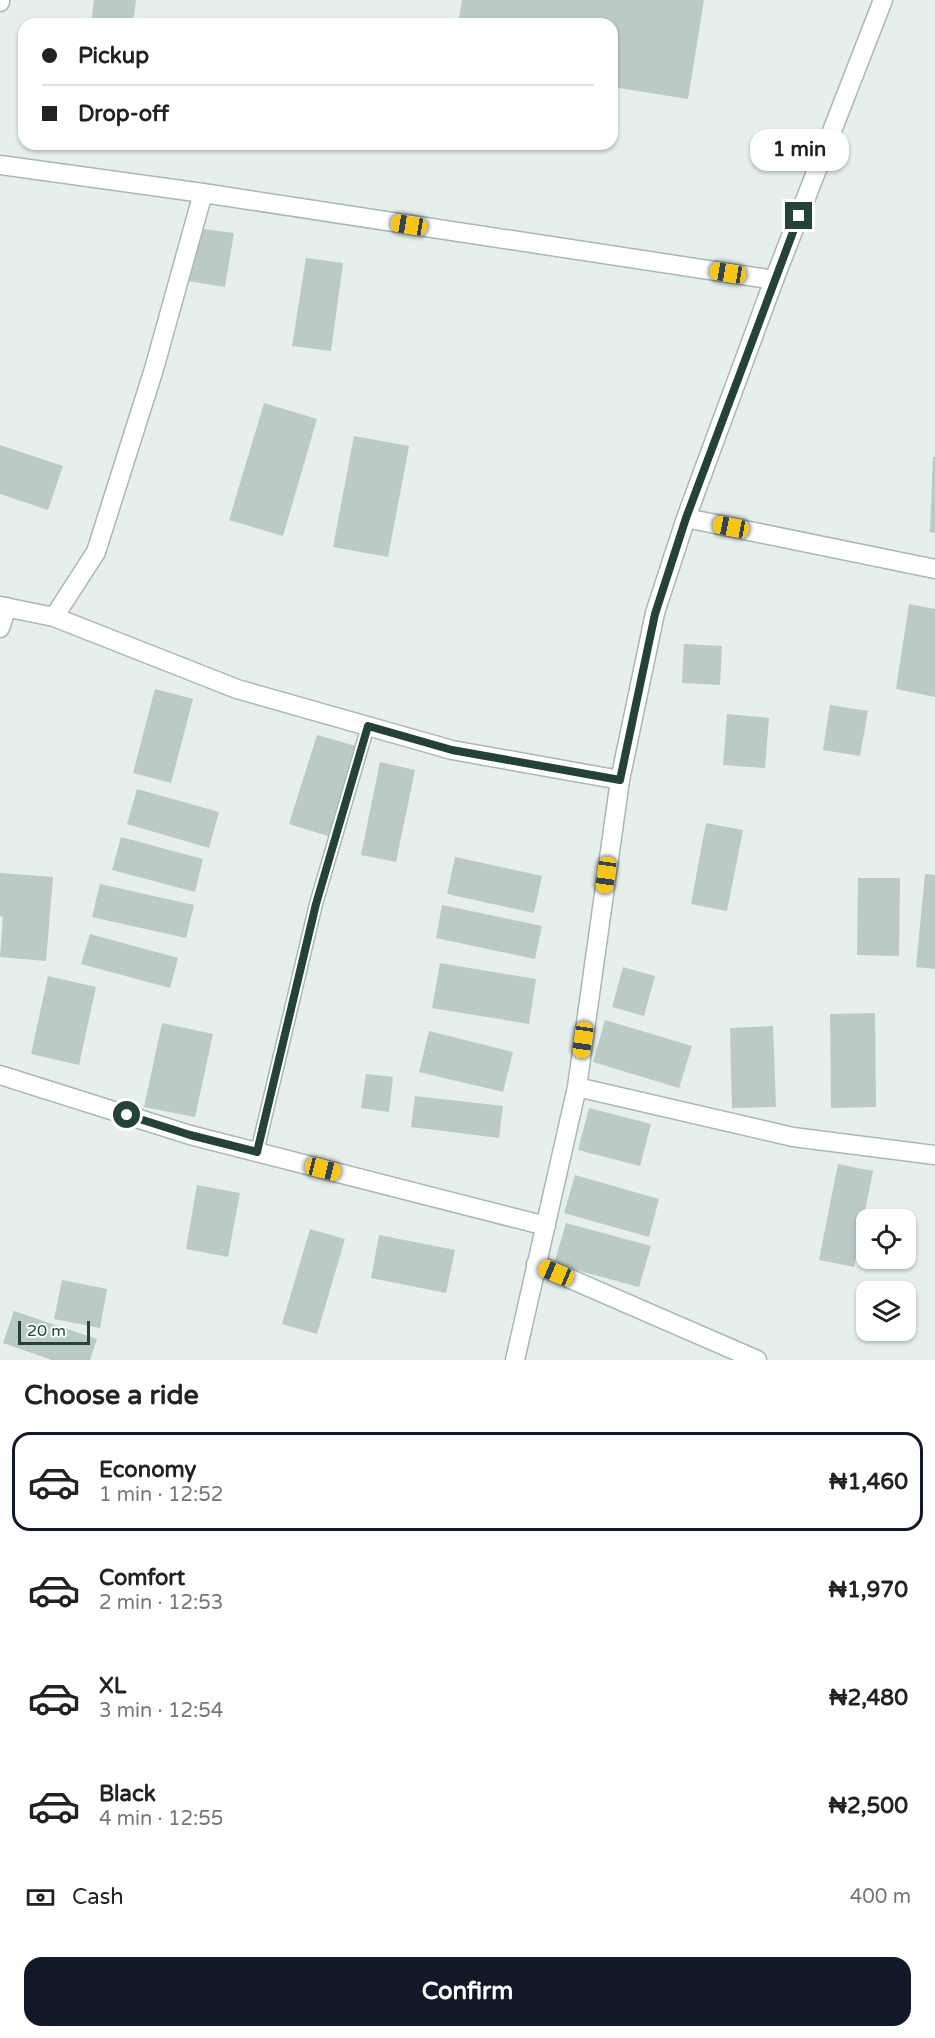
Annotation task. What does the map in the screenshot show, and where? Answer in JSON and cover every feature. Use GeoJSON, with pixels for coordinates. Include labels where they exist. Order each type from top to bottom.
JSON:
{"type":"FeatureCollection","features":[{"type":"Feature","properties":{"kind":"street"},"geometry":{"type":"LineString","coordinates":[[515,1360],[577,1087],[620,780],[655,614],[686,518],[774,280],[883,0]]}},
{"type":"Feature","properties":{"kind":"street"},"geometry":{"type":"LineString","coordinates":[[0,165],[203,193],[774,280]]}},
{"type":"Feature","properties":{"kind":"street"},"geometry":{"type":"LineString","coordinates":[[54,617],[96,552],[154,369],[203,193]]}},
{"type":"Feature","properties":{"kind":"street"},"geometry":{"type":"LineString","coordinates":[[686,518],[935,569]]}},
{"type":"Feature","properties":{"kind":"street"},"geometry":{"type":"LineString","coordinates":[[0,628],[3,606],[54,617],[237,689],[452,750],[620,780]]}},
{"type":"Feature","properties":{"kind":"street"},"geometry":{"type":"LineString","coordinates":[[0,1076],[190,1135],[546,1226]]}},
{"type":"Feature","properties":{"kind":"street"},"geometry":{"type":"LineString","coordinates":[[577,1087],[793,1137],[935,1155]]}},
{"type":"Feature","properties":{"kind":"street"},"geometry":{"type":"LineString","coordinates":[[536,1264],[757,1360]]}},
{"type":"Feature","properties":{"kind":"lane"},"geometry":{"type":"LineString","coordinates":[[257,1152],[316,904],[368,726]]}},
{"type":"Feature","properties":{"kind":"building"},"geometry":{"type":"Polygon","coordinates":[[[94,0],[136,0],[134,18],[92,18],[94,0]]]}},
{"type":"Feature","properties":{"kind":"building"},"geometry":{"type":"Polygon","coordinates":[[[462,0],[704,0],[688,99],[618,88],[618,18],[459,18],[462,0]]]}},
{"type":"Feature","properties":{"kind":"building"},"geometry":{"type":"Polygon","coordinates":[[[196,228],[234,233],[225,287],[188,281],[196,228]]]}},
{"type":"Feature","properties":{"kind":"building"},"geometry":{"type":"Polygon","coordinates":[[[306,258],[343,263],[331,351],[292,346],[306,258]]]}},
{"type":"Feature","properties":{"kind":"building"},"geometry":{"type":"Polygon","coordinates":[[[264,403],[317,419],[283,536],[229,520],[264,403]]]}},
{"type":"Feature","properties":{"kind":"building"},"geometry":{"type":"Polygon","coordinates":[[[354,436],[409,446],[388,557],[333,547],[354,436]]]}},
{"type":"Feature","properties":{"kind":"building"},"geometry":{"type":"Polygon","coordinates":[[[0,445],[63,466],[48,510],[0,494],[0,445]]]}},
{"type":"Feature","properties":{"kind":"building"},"geometry":{"type":"Polygon","coordinates":[[[933,457],[935,457],[935,533],[930,532],[933,457]]]}},
{"type":"Feature","properties":{"kind":"building"},"geometry":{"type":"Polygon","coordinates":[[[909,604],[935,609],[935,697],[896,689],[909,604]]]}},
{"type":"Feature","properties":{"kind":"building"},"geometry":{"type":"Polygon","coordinates":[[[684,644],[722,646],[720,685],[682,683],[684,644]]]}},
{"type":"Feature","properties":{"kind":"building"},"geometry":{"type":"Polygon","coordinates":[[[155,689],[193,699],[171,783],[133,773],[155,689]]]}},
{"type":"Feature","properties":{"kind":"building"},"geometry":{"type":"Polygon","coordinates":[[[830,705],[868,711],[860,756],[823,750],[830,705]]]}},
{"type":"Feature","properties":{"kind":"building"},"geometry":{"type":"Polygon","coordinates":[[[727,714],[769,718],[765,768],[723,765],[727,714]]]}},
{"type":"Feature","properties":{"kind":"building"},"geometry":{"type":"Polygon","coordinates":[[[317,735],[356,746],[328,836],[289,824],[317,735]]]}},
{"type":"Feature","properties":{"kind":"building"},"geometry":{"type":"Polygon","coordinates":[[[380,762],[415,770],[396,862],[361,855],[380,762]]]}},
{"type":"Feature","properties":{"kind":"building"},"geometry":{"type":"Polygon","coordinates":[[[137,789],[219,812],[209,848],[127,824],[137,789]]]}},
{"type":"Feature","properties":{"kind":"building"},"geometry":{"type":"Polygon","coordinates":[[[706,823],[743,830],[727,911],[691,904],[706,823]]]}},
{"type":"Feature","properties":{"kind":"building"},"geometry":{"type":"Polygon","coordinates":[[[121,837],[203,859],[195,892],[112,870],[121,837]]]}},
{"type":"Feature","properties":{"kind":"building"},"geometry":{"type":"Polygon","coordinates":[[[455,857],[542,876],[534,913],[447,894],[455,857]]]}},
{"type":"Feature","properties":{"kind":"building"},"geometry":{"type":"Polygon","coordinates":[[[0,873],[53,877],[46,961],[0,957],[3,917],[0,916],[0,873]]]}},
{"type":"Feature","properties":{"kind":"building"},"geometry":{"type":"Polygon","coordinates":[[[925,874],[935,875],[935,969],[916,967],[925,874]]]}},
{"type":"Feature","properties":{"kind":"building"},"geometry":{"type":"Polygon","coordinates":[[[858,878],[900,878],[899,956],[857,955],[858,878]]]}},
{"type":"Feature","properties":{"kind":"building"},"geometry":{"type":"Polygon","coordinates":[[[100,884],[194,905],[186,938],[92,917],[100,884]]]}},
{"type":"Feature","properties":{"kind":"building"},"geometry":{"type":"Polygon","coordinates":[[[442,905],[542,926],[535,959],[436,938],[442,905]]]}},
{"type":"Feature","properties":{"kind":"building"},"geometry":{"type":"Polygon","coordinates":[[[90,934],[178,958],[170,988],[81,964],[90,934]]]}},
{"type":"Feature","properties":{"kind":"building"},"geometry":{"type":"Polygon","coordinates":[[[440,963],[536,979],[529,1024],[432,1008],[440,963]]]}},
{"type":"Feature","properties":{"kind":"building"},"geometry":{"type":"Polygon","coordinates":[[[623,967],[655,976],[644,1016],[612,1007],[623,967]]]}},
{"type":"Feature","properties":{"kind":"building"},"geometry":{"type":"Polygon","coordinates":[[[48,976],[96,987],[79,1065],[31,1054],[48,976]]]}},
{"type":"Feature","properties":{"kind":"building"},"geometry":{"type":"Polygon","coordinates":[[[875,1013],[876,1107],[831,1108],[830,1014],[875,1013]]]}},
{"type":"Feature","properties":{"kind":"building"},"geometry":{"type":"Polygon","coordinates":[[[605,1020],[692,1046],[679,1088],[593,1062],[605,1020]]]}},
{"type":"Feature","properties":{"kind":"building"},"geometry":{"type":"Polygon","coordinates":[[[162,1023],[213,1034],[195,1117],[144,1107],[162,1023]]]}},
{"type":"Feature","properties":{"kind":"building"},"geometry":{"type":"Polygon","coordinates":[[[773,1026],[776,1107],[732,1108],[730,1028],[773,1026]]]}},
{"type":"Feature","properties":{"kind":"building"},"geometry":{"type":"Polygon","coordinates":[[[429,1031],[513,1052],[503,1092],[419,1072],[429,1031]]]}},
{"type":"Feature","properties":{"kind":"building"},"geometry":{"type":"Polygon","coordinates":[[[366,1074],[393,1077],[389,1112],[361,1108],[366,1074]]]}},
{"type":"Feature","properties":{"kind":"building"},"geometry":{"type":"Polygon","coordinates":[[[415,1096],[503,1106],[499,1138],[411,1127],[415,1096]]]}},
{"type":"Feature","properties":{"kind":"building"},"geometry":{"type":"Polygon","coordinates":[[[589,1108],[651,1124],[640,1166],[578,1150],[589,1108]]]}},
{"type":"Feature","properties":{"kind":"building"},"geometry":{"type":"Polygon","coordinates":[[[838,1164],[873,1171],[865,1209],[856,1209],[854,1267],[819,1260],[838,1164]]]}},
{"type":"Feature","properties":{"kind":"building"},"geometry":{"type":"Polygon","coordinates":[[[575,1175],[659,1199],[649,1237],[564,1213],[575,1175]]]}},
{"type":"Feature","properties":{"kind":"building"},"geometry":{"type":"Polygon","coordinates":[[[197,1185],[240,1193],[228,1257],[186,1249],[197,1185]]]}},
{"type":"Feature","properties":{"kind":"building"},"geometry":{"type":"Polygon","coordinates":[[[566,1223],[651,1246],[639,1287],[554,1264],[566,1223]]]}},
{"type":"Feature","properties":{"kind":"building"},"geometry":{"type":"Polygon","coordinates":[[[310,1229],[345,1239],[317,1334],[282,1324],[310,1229]]]}},
{"type":"Feature","properties":{"kind":"building"},"geometry":{"type":"Polygon","coordinates":[[[379,1235],[455,1250],[446,1293],[371,1278],[379,1235]]]}},
{"type":"Feature","properties":{"kind":"building"},"geometry":{"type":"Polygon","coordinates":[[[62,1280],[107,1289],[100,1328],[54,1319],[62,1280]]]}},
{"type":"Feature","properties":{"kind":"building"},"geometry":{"type":"Polygon","coordinates":[[[14,1311],[97,1339],[90,1360],[52,1360],[3,1343],[14,1311]]]}},
{"type":"Feature","properties":{"kind":"route"},"geometry":{"type":"LineString","coordinates":[[127,1115],[190,1135],[257,1152],[316,904],[368,726],[452,750],[620,780],[655,614],[686,518],[799,216]]}}]}
